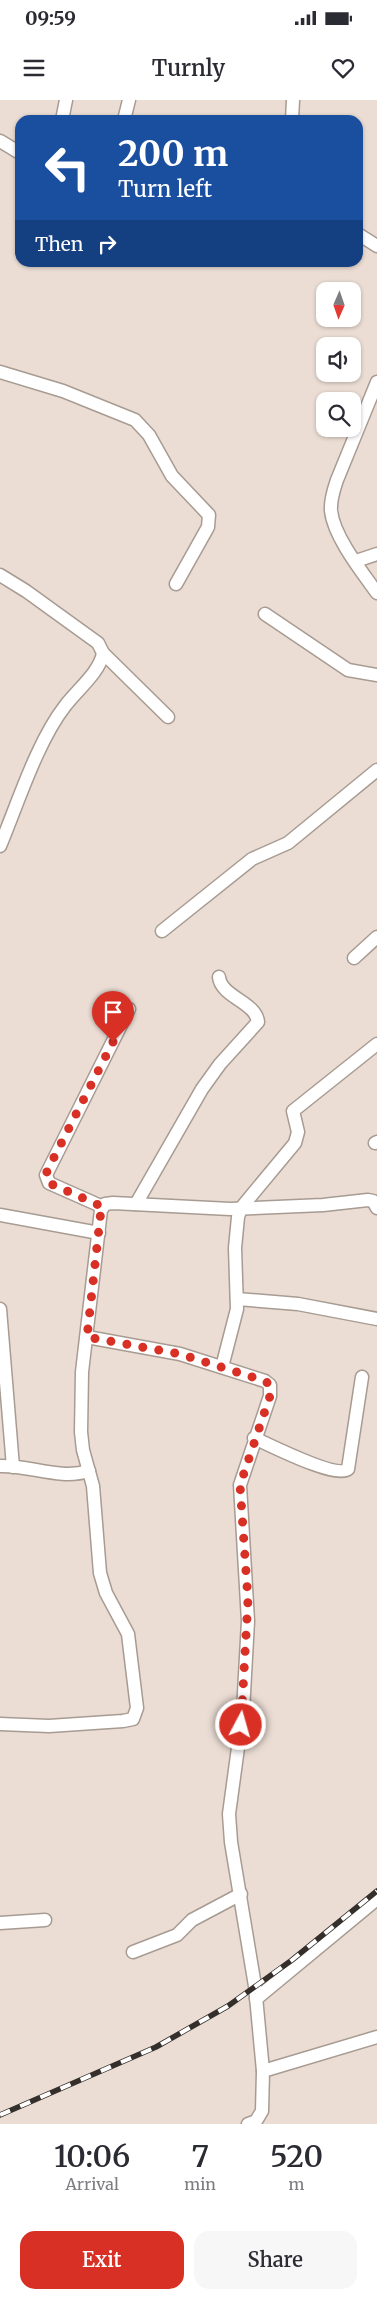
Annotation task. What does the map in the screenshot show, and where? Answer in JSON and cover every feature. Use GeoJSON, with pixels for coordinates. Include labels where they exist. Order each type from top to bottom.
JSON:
{"type":"FeatureCollection","features":[{"type":"Feature","properties":{"kind":"street"},"geometry":{"type":"LineString","coordinates":[[63,115],[66,100]]}},
{"type":"Feature","properties":{"kind":"street"},"geometry":{"type":"LineString","coordinates":[[125,115],[129,100]]}},
{"type":"Feature","properties":{"kind":"street"},"geometry":{"type":"LineString","coordinates":[[292,115],[294,100]]}},
{"type":"Feature","properties":{"kind":"street"},"geometry":{"type":"LineString","coordinates":[[0,141],[15,150]]}},
{"type":"Feature","properties":{"kind":"street"},"geometry":{"type":"LineString","coordinates":[[363,237],[377,246]]}},
{"type":"Feature","properties":{"kind":"street"},"geometry":{"type":"LineString","coordinates":[[0,372],[64,391],[135,420],[143,427],[172,476],[209,515],[208,527],[176,584]]}},
{"type":"Feature","properties":{"kind":"street"},"geometry":{"type":"LineString","coordinates":[[377,382],[337,480],[332,502],[334,521],[360,568],[377,593]]}},
{"type":"Feature","properties":{"kind":"street"},"geometry":{"type":"LineString","coordinates":[[360,568],[377,554]]}},
{"type":"Feature","properties":{"kind":"street"},"geometry":{"type":"LineString","coordinates":[[0,575],[26,591],[98,643],[103,653],[168,718]]}},
{"type":"Feature","properties":{"kind":"street"},"geometry":{"type":"LineString","coordinates":[[266,614],[348,670],[377,674]]}},
{"type":"Feature","properties":{"kind":"street"},"geometry":{"type":"LineString","coordinates":[[0,846],[44,742],[64,707],[100,664],[103,653]]}},
{"type":"Feature","properties":{"kind":"street"},"geometry":{"type":"LineString","coordinates":[[162,931],[252,859],[288,843],[377,770]]}},
{"type":"Feature","properties":{"kind":"street"},"geometry":{"type":"LineString","coordinates":[[354,958],[377,937]]}},
{"type":"Feature","properties":{"kind":"street"},"geometry":{"type":"LineString","coordinates":[[136,1204],[202,1089],[220,1064],[258,1022],[255,1013],[224,987],[219,977]]}},
{"type":"Feature","properties":{"kind":"street"},"geometry":{"type":"LineString","coordinates":[[129,1009],[46,1175],[49,1183],[103,1207],[113,1203],[241,1208],[323,1205],[368,1200],[373,1201],[377,1208]]}},
{"type":"Feature","properties":{"kind":"street"},"geometry":{"type":"LineString","coordinates":[[222,1367],[234,1321],[237,1299],[235,1248],[241,1208],[295,1143],[298,1132],[293,1111],[377,1044]]}},
{"type":"Feature","properties":{"kind":"street"},"geometry":{"type":"LineString","coordinates":[[0,1724],[49,1726],[123,1721],[133,1719],[136,1714],[137,1708],[128,1634],[103,1583],[93,1486],[83,1450],[81,1402],[101,1210],[103,1207]]}},
{"type":"Feature","properties":{"kind":"street"},"geometry":{"type":"LineString","coordinates":[[0,1215],[99,1233]]}},
{"type":"Feature","properties":{"kind":"street"},"geometry":{"type":"LineString","coordinates":[[237,1299],[298,1304],[377,1319]]}},
{"type":"Feature","properties":{"kind":"street"},"geometry":{"type":"LineString","coordinates":[[0,1309],[6,1467],[67,1475],[89,1471]]}},
{"type":"Feature","properties":{"kind":"street"},"geometry":{"type":"LineString","coordinates":[[87,1337],[166,1351],[265,1381],[270,1385],[270,1396],[254,1438],[240,1485],[248,1621],[243,1711],[229,1814],[231,1842],[241,1894],[256,1999],[263,2071],[262,2111],[254,2123]]}},
{"type":"Feature","properties":{"kind":"street"},"geometry":{"type":"LineString","coordinates":[[254,1438],[315,1465],[338,1472],[346,1471],[362,1377]]}},
{"type":"Feature","properties":{"kind":"street"},"geometry":{"type":"LineString","coordinates":[[134,1952],[177,1935],[192,1920],[241,1894]]}},
{"type":"Feature","properties":{"kind":"street"},"geometry":{"type":"LineString","coordinates":[[256,1999],[377,1899]]}},
{"type":"Feature","properties":{"kind":"street"},"geometry":{"type":"LineString","coordinates":[[0,1923],[45,1920]]}},
{"type":"Feature","properties":{"kind":"street"},"geometry":{"type":"LineString","coordinates":[[263,2071],[377,2037]]}},
{"type":"Feature","properties":{"kind":"railway"},"geometry":{"type":"LineString","coordinates":[[0,2115],[156,2047],[228,2006],[292,1960],[377,1891]]}},
{"type":"Feature","properties":{"kind":"route"},"geometry":{"type":"LineString","coordinates":[[113,1042],[47,1171],[46,1181],[103,1207],[101,1210],[87,1337],[180,1354],[265,1381],[270,1385],[270,1396],[254,1438],[240,1485],[240,1518],[248,1600],[241,1725]]}}]}
